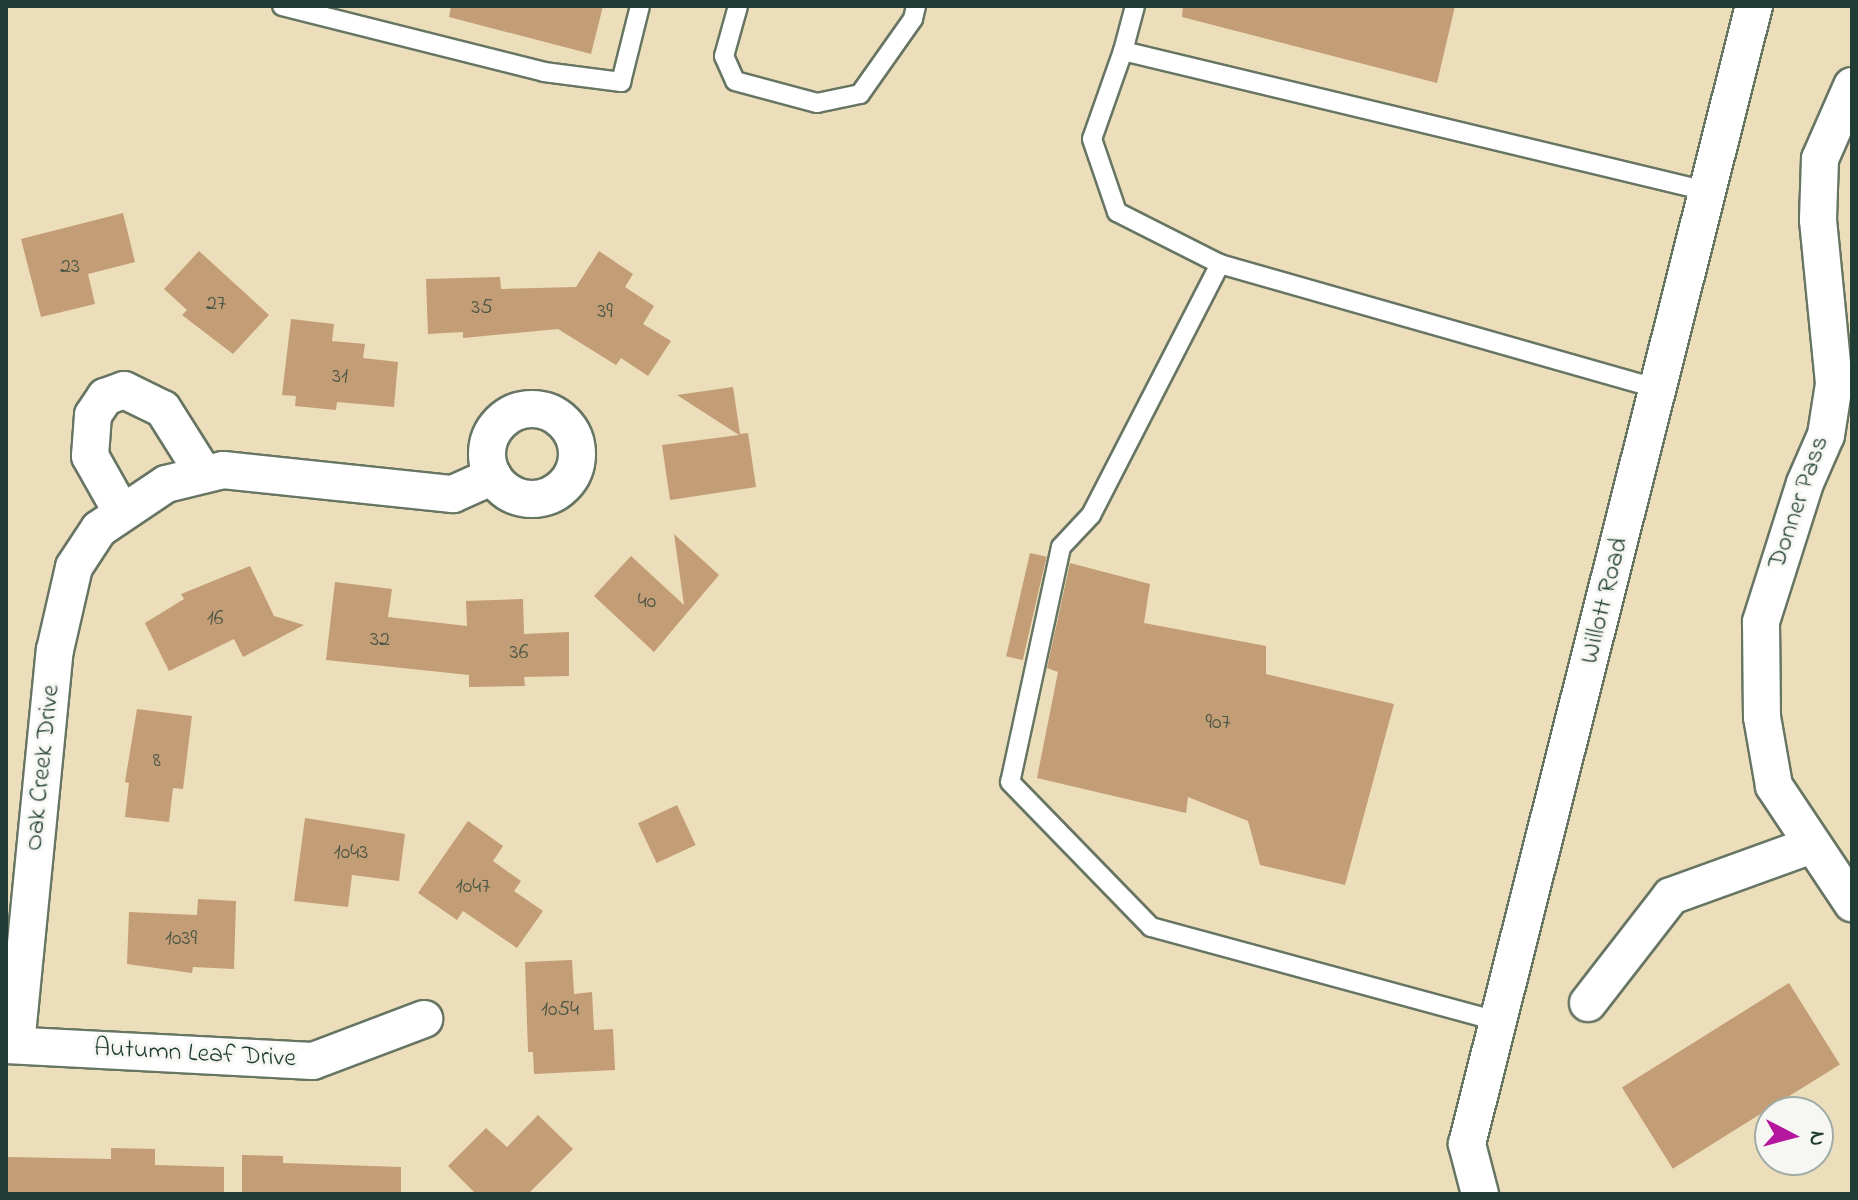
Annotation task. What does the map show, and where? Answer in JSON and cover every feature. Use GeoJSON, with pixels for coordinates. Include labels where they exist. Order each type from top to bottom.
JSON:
{"type":"FeatureCollection","features":[{"type":"Feature","properties":{"kind":"street","name":"Willott Road"},"geometry":{"type":"LineString","coordinates":[[1480,1194],[1467,1144],[1754,6]]}},
{"type":"Feature","properties":{"kind":"street","name":"Donner Pass"},"geometry":{"type":"LineString","coordinates":[[1852,86],[1820,159],[1818,220],[1834,384],[1826,435],[1805,483],[1761,622],[1762,717],[1774,786],[1809,846],[1852,903]]}},
{"type":"Feature","properties":{"kind":"street"},"geometry":{"type":"LineString","coordinates":[[121,511],[90,456],[93,415],[105,397],[124,390],[163,409],[204,474]]}},
{"type":"Feature","properties":{"kind":"street","name":"Oak Creek Drive"},"geometry":{"type":"LineString","coordinates":[[11,1045],[55,650],[74,567],[99,529],[121,511],[166,484],[223,470],[453,494],[493,476]]}},
{"type":"Feature","properties":{"kind":"street"},"geometry":{"type":"LineString","coordinates":[[1588,1003],[1671,896],[1809,846]]}},
{"type":"Feature","properties":{"kind":"street","name":"Autumn Leaf Drive"},"geometry":{"type":"LineString","coordinates":[[11,1045],[313,1061],[424,1019]]}},
{"type":"Feature","properties":{"kind":"lane"},"geometry":{"type":"LineString","coordinates":[[282,6],[544,72],[621,82],[640,6]]}},
{"type":"Feature","properties":{"kind":"lane"},"geometry":{"type":"LineString","coordinates":[[738,6],[724,56],[735,81],[817,103],[860,94],[913,19],[916,6]]}},
{"type":"Feature","properties":{"kind":"lane"},"geometry":{"type":"LineString","coordinates":[[1135,6],[1123,51],[1092,139],[1117,212],[1220,264],[1658,389]]}},
{"type":"Feature","properties":{"kind":"lane"},"geometry":{"type":"LineString","coordinates":[[1123,51],[1706,191]]}},
{"type":"Feature","properties":{"kind":"lane"},"geometry":{"type":"LineString","coordinates":[[1220,264],[1091,515],[1061,547],[1010,782],[1151,927],[1500,1022]]}},
{"type":"Feature","properties":{"kind":"building"},"geometry":{"type":"Polygon","coordinates":[[[451,6],[603,6],[591,54],[449,17],[451,6]]]}},
{"type":"Feature","properties":{"kind":"building"},"geometry":{"type":"Polygon","coordinates":[[[1183,6],[1455,6],[1437,83],[1182,17],[1183,6]]]}},
{"type":"Feature","properties":{"kind":"building"},"geometry":{"type":"Polygon","coordinates":[[[123,213],[135,262],[88,274],[95,304],[41,317],[21,239],[123,213]]]}},
{"type":"Feature","properties":{"kind":"building"},"geometry":{"type":"Polygon","coordinates":[[[199,251],[269,315],[233,354],[182,315],[187,310],[164,289],[199,251]]]}},
{"type":"Feature","properties":{"kind":"building"},"geometry":{"type":"Polygon","coordinates":[[[599,251],[633,274],[625,287],[654,306],[643,324],[671,341],[648,376],[621,358],[616,365],[558,329],[463,338],[463,332],[428,334],[426,279],[500,277],[501,289],[576,287],[599,251]]]}},
{"type":"Feature","properties":{"kind":"building"},"geometry":{"type":"Polygon","coordinates":[[[291,319],[334,324],[332,341],[365,344],[363,358],[398,362],[394,407],[337,402],[336,410],[295,406],[296,396],[282,395],[291,319]]]}},
{"type":"Feature","properties":{"kind":"building"},"geometry":{"type":"Polygon","coordinates":[[[733,387],[740,434],[748,433],[756,487],[670,500],[662,445],[739,435],[677,395],[733,387]]]}},
{"type":"Feature","properties":{"kind":"building"},"geometry":{"type":"Polygon","coordinates":[[[674,534],[719,575],[654,652],[594,596],[631,556],[684,605],[674,534]]]}},
{"type":"Feature","properties":{"kind":"building"},"geometry":{"type":"Polygon","coordinates":[[[1030,553],[1047,557],[1023,660],[1006,656],[1030,553]]]}},
{"type":"Feature","properties":{"kind":"building"},"geometry":{"type":"Polygon","coordinates":[[[1070,563],[1150,584],[1144,623],[1266,646],[1266,674],[1394,704],[1345,885],[1260,865],[1248,821],[1188,797],[1186,813],[1037,778],[1058,672],[1047,668],[1070,563]]]}},
{"type":"Feature","properties":{"kind":"building"},"geometry":{"type":"Polygon","coordinates":[[[250,566],[274,616],[304,625],[243,657],[234,639],[169,671],[145,623],[184,599],[181,594],[250,566]]]}},
{"type":"Feature","properties":{"kind":"building"},"geometry":{"type":"Polygon","coordinates":[[[335,582],[392,589],[388,617],[467,626],[466,601],[523,599],[524,634],[569,632],[569,676],[524,677],[525,686],[469,687],[469,675],[326,660],[335,582]]]}},
{"type":"Feature","properties":{"kind":"building"},"geometry":{"type":"Polygon","coordinates":[[[137,709],[192,716],[183,789],[173,788],[169,822],[125,817],[129,783],[125,782],[137,709]]]}},
{"type":"Feature","properties":{"kind":"building"},"geometry":{"type":"Polygon","coordinates":[[[677,805],[696,845],[657,863],[638,823],[677,805]]]}},
{"type":"Feature","properties":{"kind":"building"},"geometry":{"type":"Polygon","coordinates":[[[305,818],[405,834],[399,881],[352,875],[348,907],[294,901],[305,818]]]}},
{"type":"Feature","properties":{"kind":"building"},"geometry":{"type":"Polygon","coordinates":[[[468,821],[503,846],[493,861],[521,881],[514,891],[543,911],[517,948],[463,911],[457,920],[418,893],[468,821]]]}},
{"type":"Feature","properties":{"kind":"building"},"geometry":{"type":"Polygon","coordinates":[[[198,899],[236,901],[234,969],[193,967],[192,973],[127,964],[129,912],[197,915],[198,899]]]}},
{"type":"Feature","properties":{"kind":"building"},"geometry":{"type":"Polygon","coordinates":[[[572,960],[574,994],[592,992],[594,1030],[613,1029],[615,1070],[534,1074],[533,1052],[528,1052],[525,962],[572,960]]]}},
{"type":"Feature","properties":{"kind":"building"},"geometry":{"type":"Polygon","coordinates":[[[1789,983],[1840,1064],[1789,1096],[1754,1096],[1754,1118],[1673,1169],[1622,1087],[1789,983]]]}},
{"type":"Feature","properties":{"kind":"building"},"geometry":{"type":"Polygon","coordinates":[[[538,1115],[573,1149],[528,1194],[476,1194],[448,1166],[486,1128],[507,1147],[538,1115]]]}},
{"type":"Feature","properties":{"kind":"building"},"geometry":{"type":"Polygon","coordinates":[[[111,1148],[155,1149],[155,1165],[224,1167],[224,1194],[6,1194],[6,1157],[111,1159],[111,1148]]]}},
{"type":"Feature","properties":{"kind":"building"},"geometry":{"type":"Polygon","coordinates":[[[242,1155],[283,1156],[283,1163],[401,1167],[401,1194],[242,1194],[242,1155]]]}}]}
